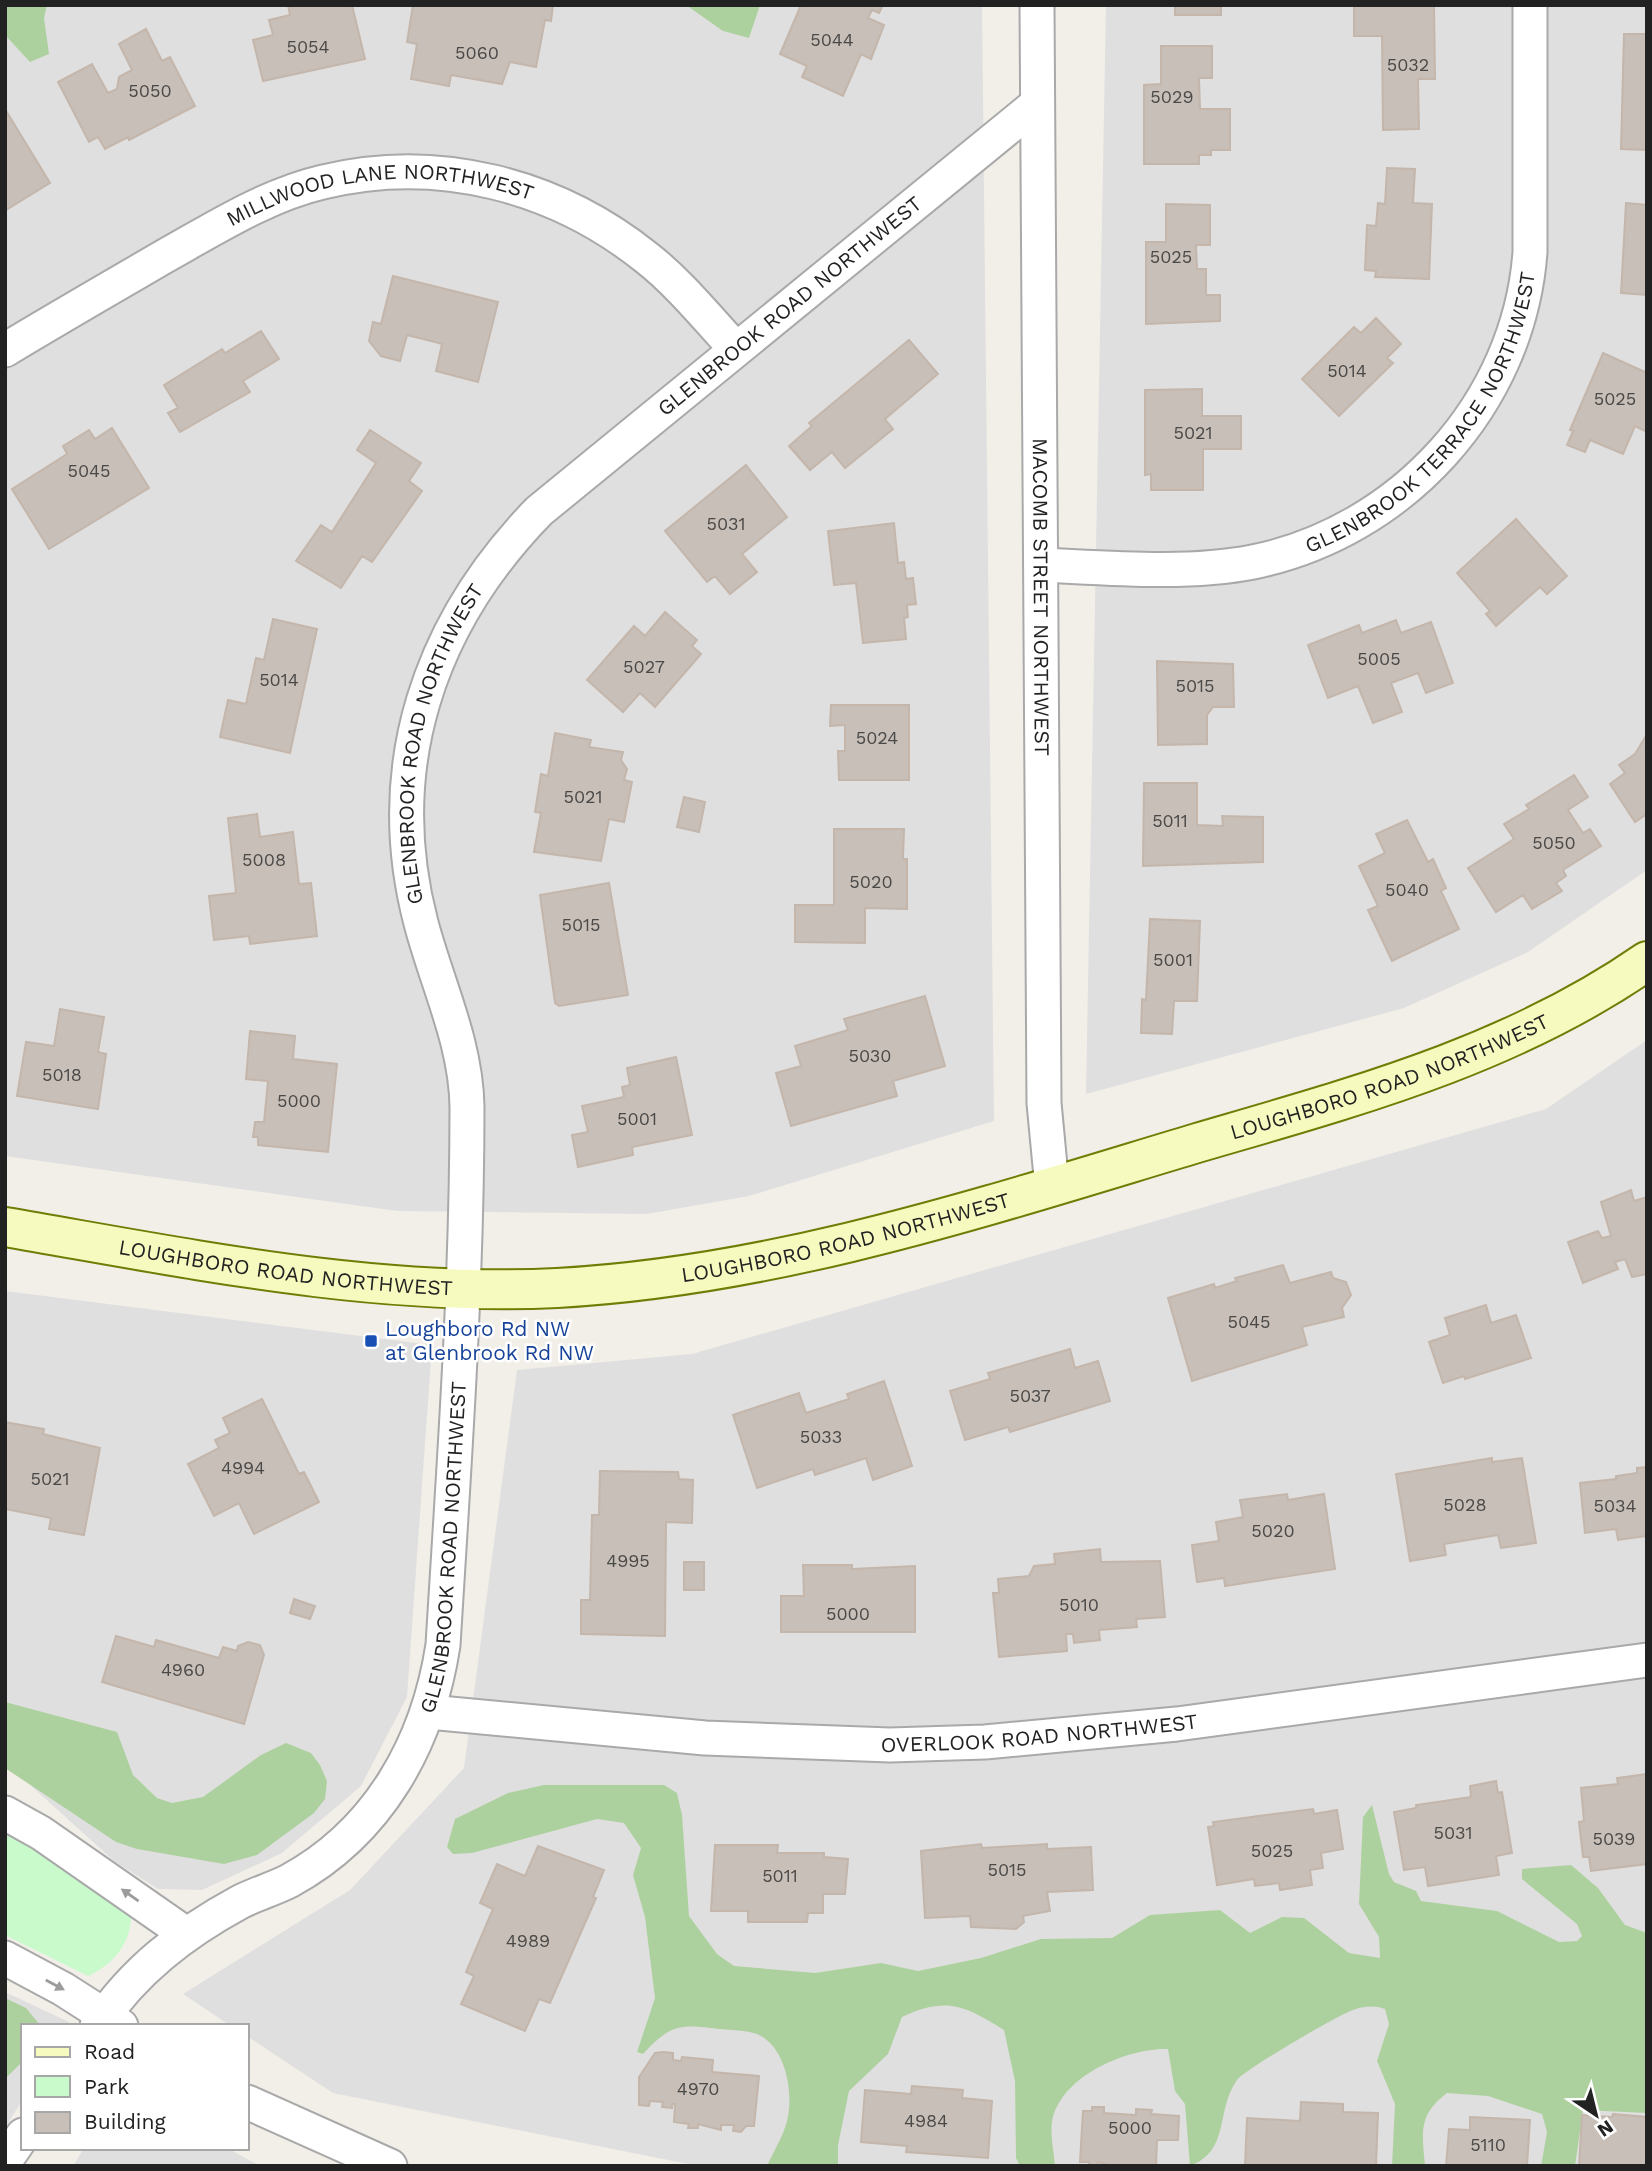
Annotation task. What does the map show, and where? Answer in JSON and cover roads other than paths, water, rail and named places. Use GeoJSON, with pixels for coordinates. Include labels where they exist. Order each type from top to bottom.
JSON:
{"type":"FeatureCollection","features":[{"type":"Feature","properties":{"kind":"main road","name":"LOUGHBORO ROAD NORTHWEST"},"geometry":{"type":"LineString","coordinates":[[5,1227],[254,1269],[404,1286],[551,1288],[708,1273],[785,1259],[1052,1187],[1402,1083],[1456,1063],[1560,1015],[1647,961]]}},
{"type":"Feature","properties":{"kind":"street","name":"MACOMB STREET NORTHWEST"},"geometry":{"type":"LineString","coordinates":[[1037,5],[1044,1103],[1052,1187]]}},
{"type":"Feature","properties":{"kind":"street","name":"GLENBROOK TERRACE NORTHWEST"},"geometry":{"type":"LineString","coordinates":[[1041,565],[1203,568],[1253,562],[1301,549],[1347,529],[1389,502],[1457,437],[1483,399],[1505,358],[1526,293],[1530,252],[1530,5]]}},
{"type":"Feature","properties":{"kind":"street","name":"GLENBROOK ROAD NORTHWEST"},"geometry":{"type":"LineString","coordinates":[[107,2022],[160,1952],[242,1901],[289,1881],[341,1844],[390,1790],[409,1759],[429,1712],[443,1645],[462,1287],[467,1104],[450,1013],[419,913],[407,837],[410,767],[424,698],[458,615],[488,568],[513,538],[567,486],[1037,104]]}},
{"type":"Feature","properties":{"kind":"street","name":"MILLWOOD LANE NORTHWEST"},"geometry":{"type":"LineString","coordinates":[[5,351],[216,228],[264,204],[324,181],[414,171],[459,174],[504,183],[580,213],[614,234],[662,270],[736,349]]}},
{"type":"Feature","properties":{"kind":"street","name":"OVERLOOK ROAD NORTHWEST"},"geometry":{"type":"LineString","coordinates":[[429,1712],[705,1738],[890,1745],[985,1742],[1164,1725],[1647,1660]]}},
{"type":"Feature","properties":{"kind":"street"},"geometry":{"type":"LineString","coordinates":[[5,1812],[41,1833],[186,1934]]}},
{"type":"Feature","properties":{"kind":"street"},"geometry":{"type":"LineString","coordinates":[[5,1958],[107,2022]]}},
{"type":"Feature","properties":{"kind":"street"},"geometry":{"type":"LineString","coordinates":[[248,2102],[390,2166]]}},
{"type":"Feature","properties":{"kind":"street"},"geometry":{"type":"LineString","coordinates":[[6,2160],[21,2138]]}},
{"type":"Feature","properties":{"kind":"place","name":"Loughboro Rd NW at Glenbrook Rd NW"},"geometry":{"type":"Point","coordinates":[371,1341]}}]}
